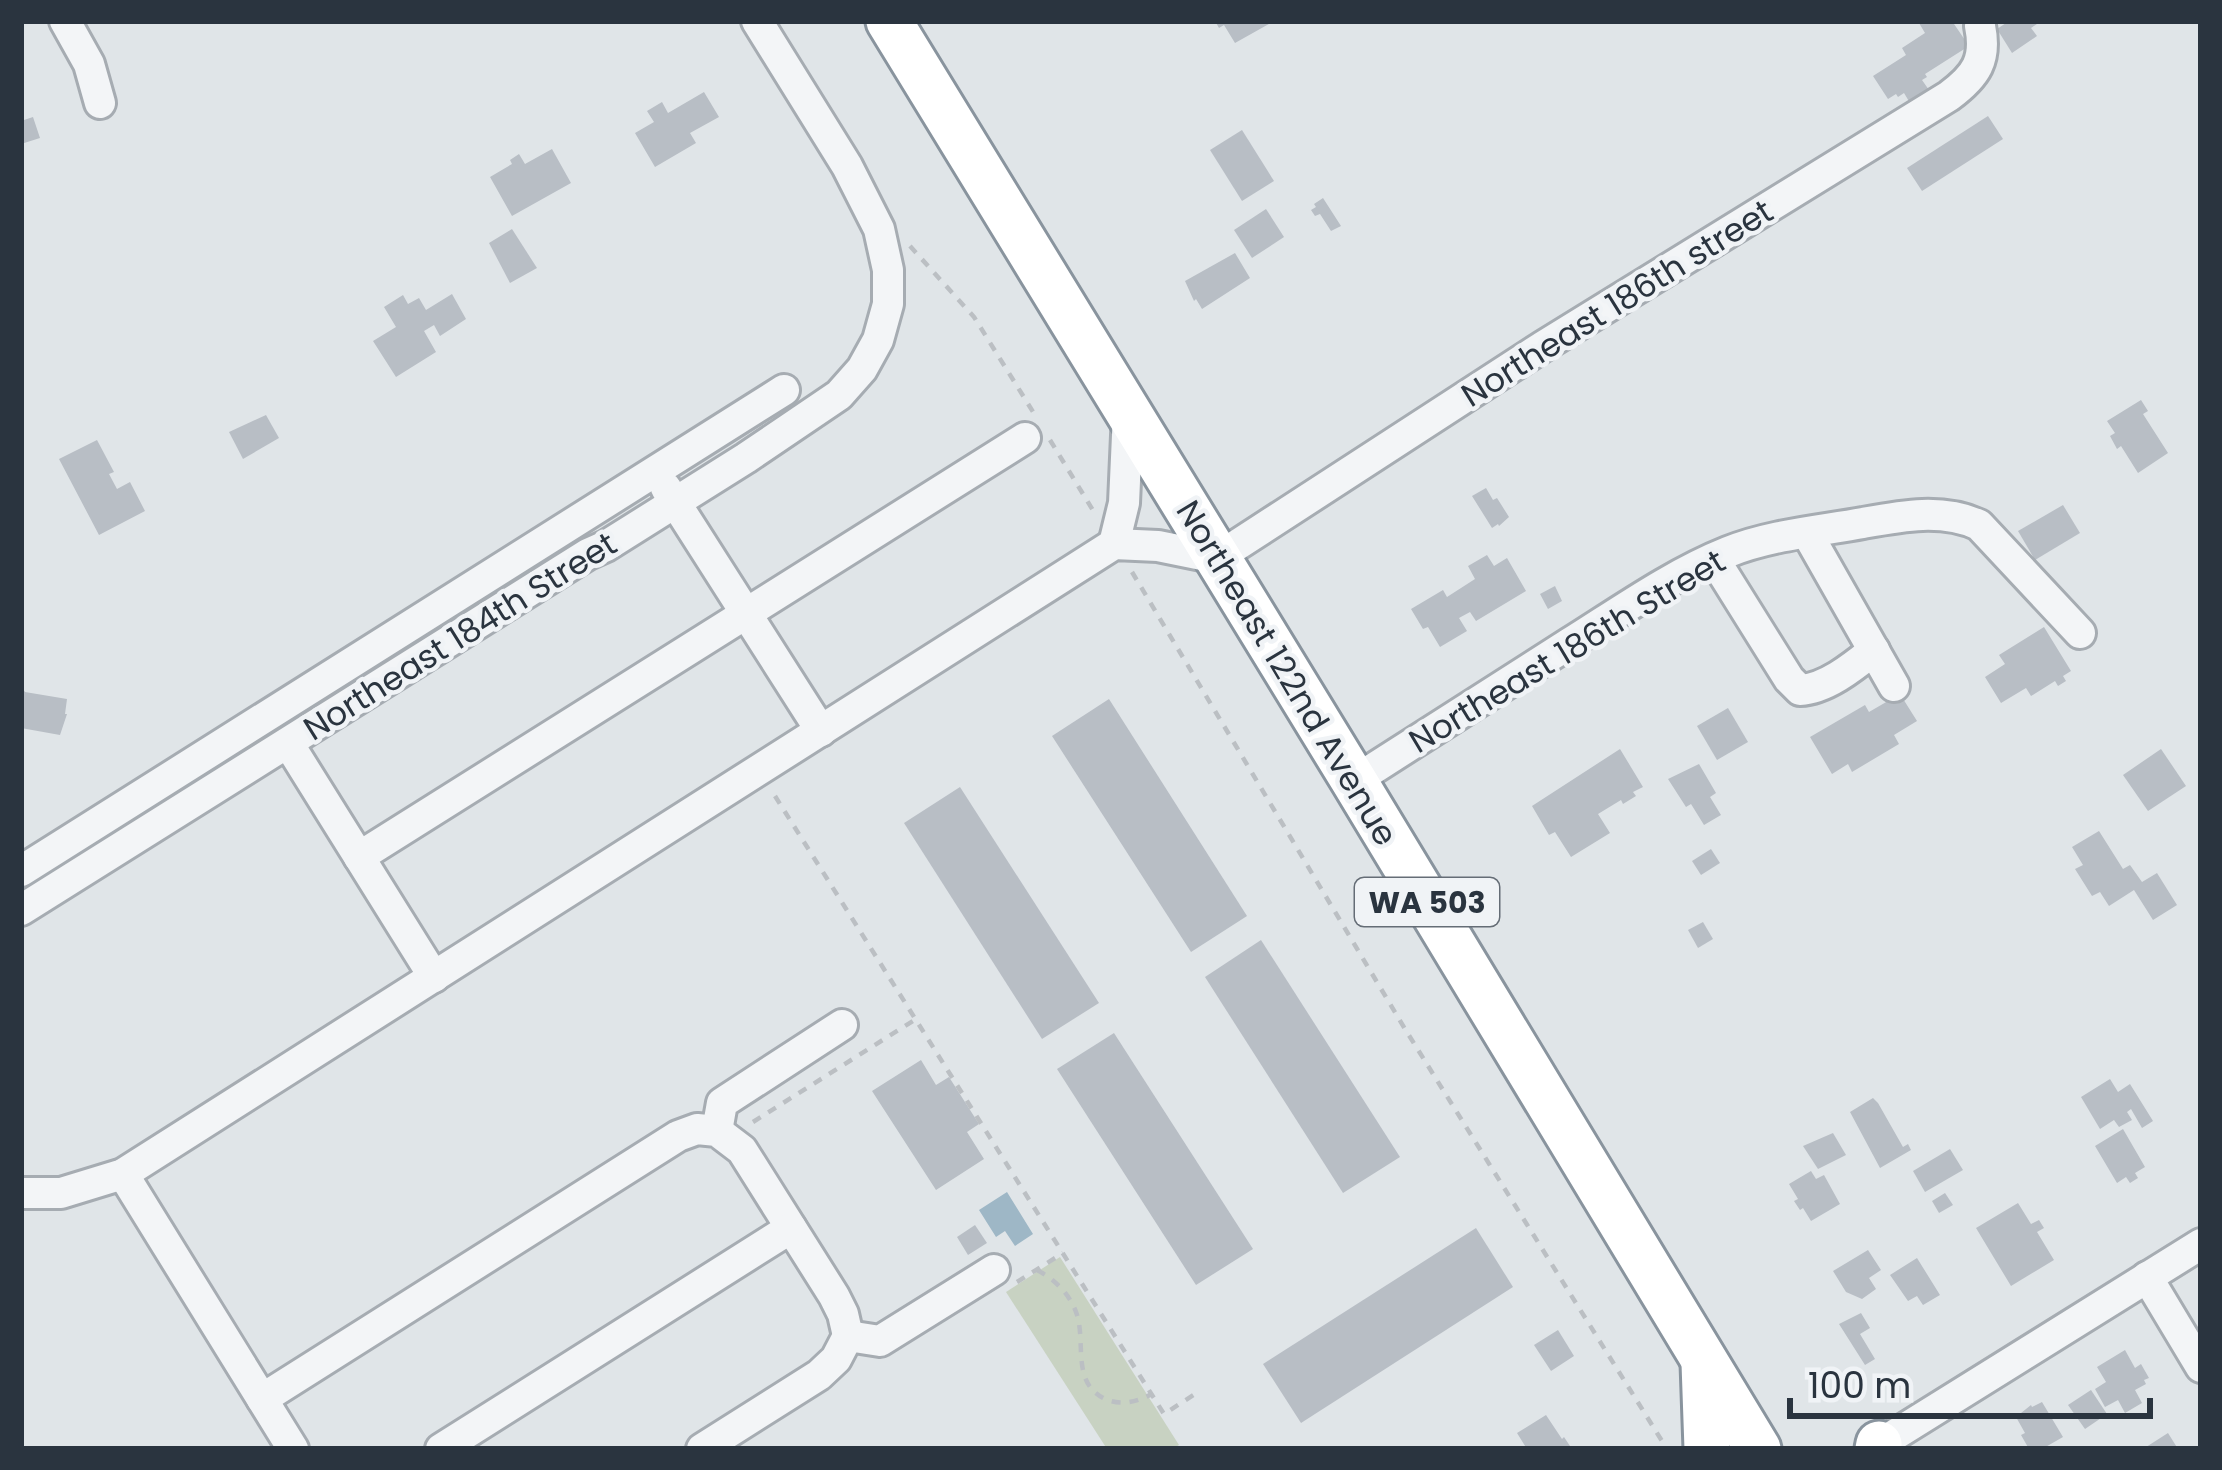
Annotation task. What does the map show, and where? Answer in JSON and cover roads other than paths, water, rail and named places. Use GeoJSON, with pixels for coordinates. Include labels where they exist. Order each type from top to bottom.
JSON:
{"type":"FeatureCollection","features":[{"type":"Feature","properties":{"kind":"highway","name":"Northeast 122nd Avenue"},"geometry":{"type":"LineString","coordinates":[[889,21],[1758,1449]]}},
{"type":"Feature","properties":{"kind":"highway"},"geometry":{"type":"LineString","coordinates":[[1704,1360],[1707,1449]]}},
{"type":"Feature","properties":{"kind":"street"},"geometry":{"type":"LineString","coordinates":[[65,21],[88,64],[100,103]]}},
{"type":"Feature","properties":{"kind":"street","name":"Northeast 184th Street"},"geometry":{"type":"LineString","coordinates":[[21,910],[676,503],[839,395],[862,369],[878,340],[888,304],[888,270],[879,229],[847,166],[757,21]]}},
{"type":"Feature","properties":{"kind":"street","name":"Northeast 186th street"},"geometry":{"type":"LineString","coordinates":[[1217,558],[1542,347],[1949,96],[1970,80],[1984,47],[1980,26]]}},
{"type":"Feature","properties":{"kind":"street","name":"Northeast 184th Street"},"geometry":{"type":"LineString","coordinates":[[21,871],[784,390]]}},
{"type":"Feature","properties":{"kind":"street"},"geometry":{"type":"LineString","coordinates":[[1114,544],[1124,503],[1128,412]]}},
{"type":"Feature","properties":{"kind":"street"},"geometry":{"type":"LineString","coordinates":[[359,856],[1025,438]]}},
{"type":"Feature","properties":{"kind":"street"},"geometry":{"type":"LineString","coordinates":[[656,471],[821,730]]}},
{"type":"Feature","properties":{"kind":"street","name":"Northeast 186th Street"},"geometry":{"type":"LineString","coordinates":[[1354,781],[1619,612],[1714,559],[1807,533],[1929,514],[1960,516],[1979,525],[2080,633]]}},
{"type":"Feature","properties":{"kind":"street"},"geometry":{"type":"LineString","coordinates":[[1807,533],[1894,686]]}},
{"type":"Feature","properties":{"kind":"street"},"geometry":{"type":"LineString","coordinates":[[21,1193],[61,1193],[123,1174],[1114,544],[1158,546],[1217,558]]}},
{"type":"Feature","properties":{"kind":"street"},"geometry":{"type":"LineString","coordinates":[[1714,559],[1800,690],[1811,690],[1874,650]]}},
{"type":"Feature","properties":{"kind":"street"},"geometry":{"type":"LineString","coordinates":[[288,742],[434,977]]}},
{"type":"Feature","properties":{"kind":"street"},"geometry":{"type":"LineString","coordinates":[[716,1131],[722,1103],[842,1025]]}},
{"type":"Feature","properties":{"kind":"street"},"geometry":{"type":"LineString","coordinates":[[262,1399],[678,1136],[698,1129],[716,1131],[742,1150],[834,1296],[848,1336],[836,1359],[818,1375],[702,1449]]}},
{"type":"Feature","properties":{"kind":"street"},"geometry":{"type":"LineString","coordinates":[[123,1174],[293,1449]]}},
{"type":"Feature","properties":{"kind":"street"},"geometry":{"type":"LineString","coordinates":[[441,1449],[791,1228]]}},
{"type":"Feature","properties":{"kind":"street"},"geometry":{"type":"LineString","coordinates":[[1876,1447],[2201,1244]]}},
{"type":"Feature","properties":{"kind":"street"},"geometry":{"type":"LineString","coordinates":[[848,1336],[880,1341],[994,1270]]}},
{"type":"Feature","properties":{"kind":"street"},"geometry":{"type":"LineString","coordinates":[[2147,1277],[2201,1366]]}},
{"type":"Feature","properties":{"kind":"water"},"geometry":{"type":"Polygon","coordinates":[[[1007,1192],[1033,1234],[1015,1246],[1005,1231],[996,1237],[979,1210],[1007,1192]]]}}]}
